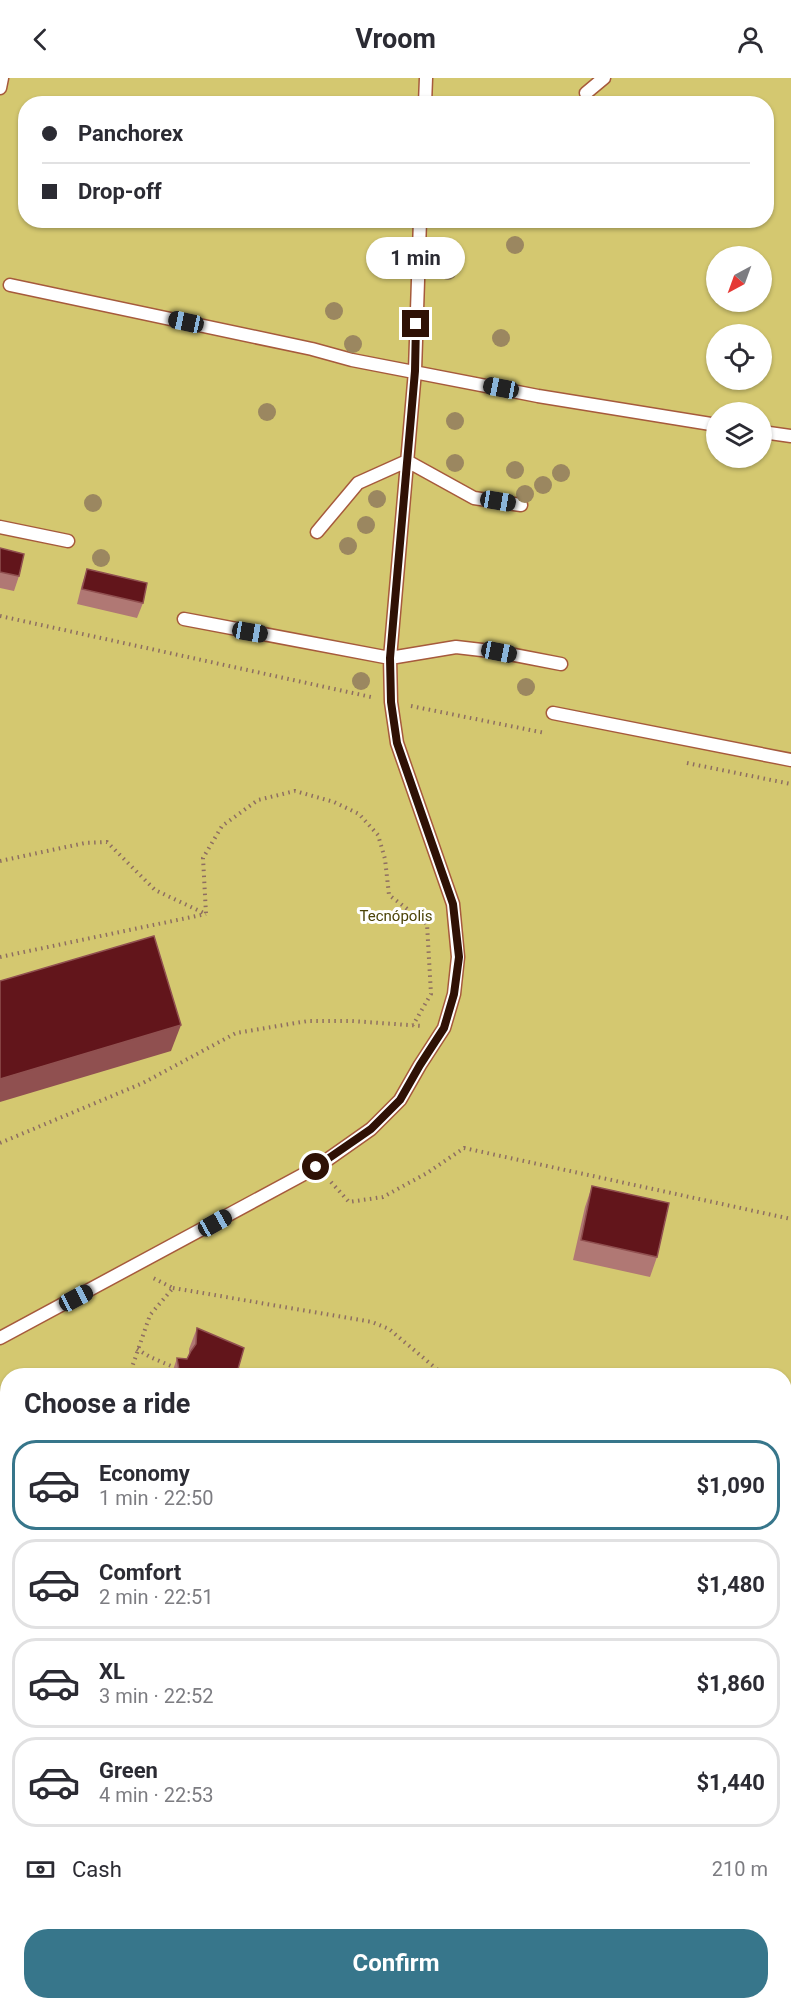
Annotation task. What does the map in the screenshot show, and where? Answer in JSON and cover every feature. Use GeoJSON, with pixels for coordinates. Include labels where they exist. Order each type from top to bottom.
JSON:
{"type":"FeatureCollection","features":[{"type":"Feature","properties":{"kind":"lane"},"geometry":{"type":"LineString","coordinates":[[0,88],[2,78]]}},
{"type":"Feature","properties":{"kind":"lane"},"geometry":{"type":"LineString","coordinates":[[425,96],[426,78]]}},
{"type":"Feature","properties":{"kind":"lane"},"geometry":{"type":"LineString","coordinates":[[586,93],[604,78]]}},
{"type":"Feature","properties":{"kind":"lane"},"geometry":{"type":"LineString","coordinates":[[0,1338],[316,1167],[371,1129],[400,1100],[444,1028],[454,994],[459,957],[453,904],[397,743],[391,702],[390,658],[415,371],[420,228]]}},
{"type":"Feature","properties":{"kind":"lane"},"geometry":{"type":"LineString","coordinates":[[10,285],[301,346],[352,360],[538,396],[706,423]]}},
{"type":"Feature","properties":{"kind":"lane"},"geometry":{"type":"LineString","coordinates":[[772,433],[791,436]]}},
{"type":"Feature","properties":{"kind":"lane"},"geometry":{"type":"LineString","coordinates":[[407,461],[474,498],[521,505]]}},
{"type":"Feature","properties":{"kind":"lane"},"geometry":{"type":"LineString","coordinates":[[317,532],[358,483],[407,461]]}},
{"type":"Feature","properties":{"kind":"lane"},"geometry":{"type":"LineString","coordinates":[[0,527],[68,541]]}},
{"type":"Feature","properties":{"kind":"lane"},"geometry":{"type":"LineString","coordinates":[[184,619],[390,658],[456,647],[499,652],[561,664]]}},
{"type":"Feature","properties":{"kind":"lane"},"geometry":{"type":"LineString","coordinates":[[553,713],[791,760]]}},
{"type":"Feature","properties":{"kind":"path"},"geometry":{"type":"LineString","coordinates":[[206,914],[203,858],[222,826],[258,800],[295,791],[334,802],[359,814],[378,835],[385,859],[389,895],[427,924],[431,994],[413,1025]]}},
{"type":"Feature","properties":{"kind":"path"},"geometry":{"type":"LineString","coordinates":[[0,861],[85,843],[107,842],[155,890],[206,914]]}},
{"type":"Feature","properties":{"kind":"path"},"geometry":{"type":"LineString","coordinates":[[0,957],[206,914]]}},
{"type":"Feature","properties":{"kind":"path"},"geometry":{"type":"LineString","coordinates":[[0,1143],[144,1083],[236,1033],[308,1021],[352,1021],[444,1028]]}},
{"type":"Feature","properties":{"kind":"path"},"geometry":{"type":"LineString","coordinates":[[316,1167],[349,1202],[383,1197],[427,1173],[464,1148],[791,1219]]}},
{"type":"Feature","properties":{"kind":"path"},"geometry":{"type":"LineString","coordinates":[[133,1267],[173,1288],[372,1322],[389,1329],[435,1368]]}},
{"type":"Feature","properties":{"kind":"path"},"geometry":{"type":"LineString","coordinates":[[131,1368],[150,1315],[173,1288]]}},
{"type":"Feature","properties":{"kind":"path"},"geometry":{"type":"LineString","coordinates":[[137,1349],[150,1358],[174,1368]]}},
{"type":"Feature","properties":{"kind":"green space","name":"Tecnópolis"},"geometry":{"type":"Polygon","coordinates":[[[0,78],[791,78],[791,1368],[0,1368],[0,78]]]}},
{"type":"Feature","properties":{"kind":"building"},"geometry":{"type":"Polygon","coordinates":[[[0,548],[24,554],[19,576],[0,572],[0,548]]]}},
{"type":"Feature","properties":{"kind":"building"},"geometry":{"type":"Polygon","coordinates":[[[87,569],[147,583],[143,603],[82,589],[87,569]]]}},
{"type":"Feature","properties":{"kind":"building"},"geometry":{"type":"Polygon","coordinates":[[[154,936],[181,1025],[0,1079],[0,981],[154,936]]]}},
{"type":"Feature","properties":{"kind":"building"},"geometry":{"type":"Polygon","coordinates":[[[592,1186],[669,1203],[657,1257],[581,1240],[592,1186]]]}},
{"type":"Feature","properties":{"kind":"building"},"geometry":{"type":"Polygon","coordinates":[[[197,1328],[244,1348],[238,1368],[179,1368],[177,1358],[187,1359],[196,1344],[197,1328]]]}},
{"type":"Feature","properties":{"kind":"route"},"geometry":{"type":"LineString","coordinates":[[316,1167],[371,1129],[400,1100],[444,1028],[454,994],[459,957],[453,904],[397,743],[391,702],[390,658],[415,371],[416,324]]}}]}
